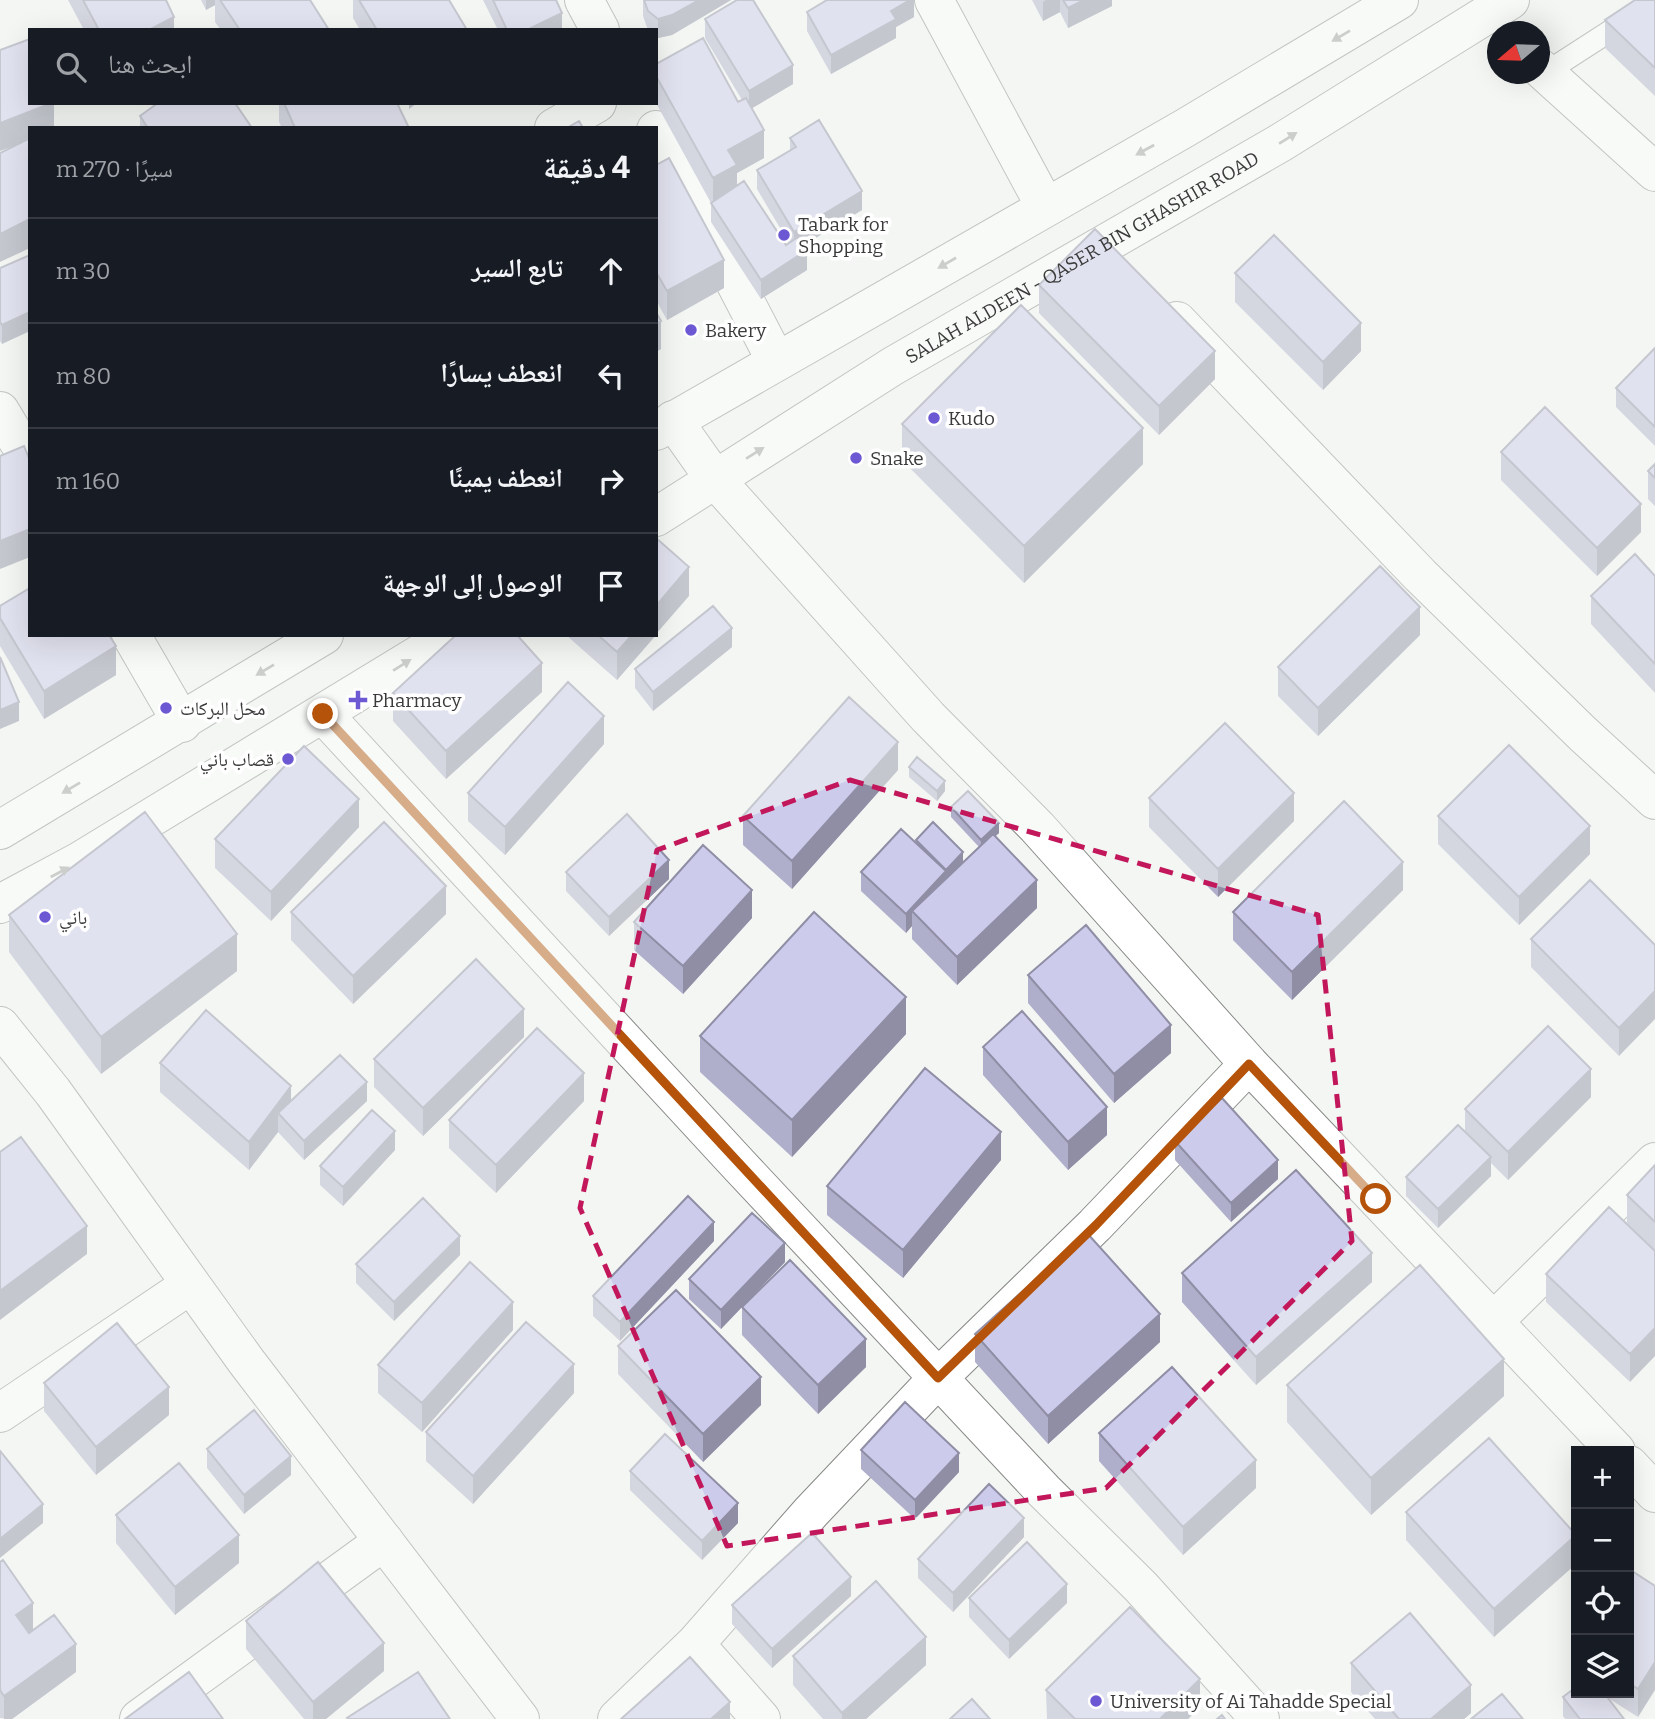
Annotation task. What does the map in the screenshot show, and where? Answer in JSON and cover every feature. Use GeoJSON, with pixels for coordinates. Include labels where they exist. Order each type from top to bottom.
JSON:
{"type":"FeatureCollection","features":[{"type":"Feature","properties":{"kind":"main road"},"geometry":{"type":"LineString","coordinates":[[584,0],[599,28]]}},
{"type":"Feature","properties":{"kind":"main road"},"geometry":{"type":"LineString","coordinates":[[934,0],[1045,206]]}},
{"type":"Feature","properties":{"kind":"main road"},"geometry":{"type":"LineString","coordinates":[[1399,0],[1185,128],[665,425],[928,717],[1037,827],[1249,1064],[1611,1446]]}},
{"type":"Feature","properties":{"kind":"main road","name":"SALAH ALDEEN - QASER BIN GHASHIR ROAD"},"geometry":{"type":"LineString","coordinates":[[658,516],[893,366],[1498,16]]}},
{"type":"Feature","properties":{"kind":"main road"},"geometry":{"type":"LineString","coordinates":[[1550,77],[1655,172]]}},
{"type":"Feature","properties":{"kind":"main road"},"geometry":{"type":"LineString","coordinates":[[557,126],[594,105]]}},
{"type":"Feature","properties":{"kind":"main road"},"geometry":{"type":"LineString","coordinates":[[641,105],[653,126]]}},
{"type":"Feature","properties":{"kind":"main road"},"geometry":{"type":"LineString","coordinates":[[658,135],[776,362]]}},
{"type":"Feature","properties":{"kind":"main road"},"geometry":{"type":"LineString","coordinates":[[1104,246],[1236,380],[1420,575],[1583,734],[1655,800]]}},
{"type":"Feature","properties":{"kind":"main road"},"geometry":{"type":"LineString","coordinates":[[132,637],[182,723]]}},
{"type":"Feature","properties":{"kind":"main road"},"geometry":{"type":"LineString","coordinates":[[0,830],[182,723],[321,637]]}},
{"type":"Feature","properties":{"kind":"main road"},"geometry":{"type":"LineString","coordinates":[[0,904],[80,861],[448,637]]}},
{"type":"Feature","properties":{"kind":"main road"},"geometry":{"type":"LineString","coordinates":[[323,714],[938,1378],[1044,1491],[1141,1587],[1260,1719]]}},
{"type":"Feature","properties":{"kind":"main road"},"geometry":{"type":"LineString","coordinates":[[0,1026],[52,1092],[191,1285],[520,1719]]}},
{"type":"Feature","properties":{"kind":"main road"},"geometry":{"type":"LineString","coordinates":[[617,1719],[695,1644],[811,1512],[938,1378],[1096,1225],[1249,1064]]}},
{"type":"Feature","properties":{"kind":"main road"},"geometry":{"type":"LineString","coordinates":[[1493,1322],[1655,1161]]}},
{"type":"Feature","properties":{"kind":"main road"},"geometry":{"type":"LineString","coordinates":[[0,1413],[191,1285]]}},
{"type":"Feature","properties":{"kind":"main road"},"geometry":{"type":"LineString","coordinates":[[1634,1470],[1655,1493]]}},
{"type":"Feature","properties":{"kind":"main road"},"geometry":{"type":"LineString","coordinates":[[139,1719],[384,1541]]}},
{"type":"Feature","properties":{"kind":"main road"},"geometry":{"type":"LineString","coordinates":[[695,1644],[761,1719]]}},
{"type":"Feature","properties":{"kind":"lane"},"geometry":{"type":"LineString","coordinates":[[1550,65],[1655,2]]}},
{"type":"Feature","properties":{"kind":"highlighted area"},"geometry":{"type":"Polygon","coordinates":[[[850,780],[1318,915],[1352,1241],[1106,1488],[727,1546],[580,1208],[657,850],[850,780]]]}},
{"type":"Feature","properties":{"kind":"building"},"geometry":{"type":"Polygon","coordinates":[[[83,0],[166,0],[174,17],[153,28],[98,28],[83,0]]]}},
{"type":"Feature","properties":{"kind":"building"},"geometry":{"type":"Polygon","coordinates":[[[220,0],[310,0],[328,28],[239,28],[220,0]]]}},
{"type":"Feature","properties":{"kind":"building"},"geometry":{"type":"Polygon","coordinates":[[[359,0],[449,0],[466,28],[376,28],[359,0]]]}},
{"type":"Feature","properties":{"kind":"building"},"geometry":{"type":"Polygon","coordinates":[[[493,0],[556,0],[562,13],[531,28],[506,28],[493,0]]]}},
{"type":"Feature","properties":{"kind":"building"},"geometry":{"type":"Polygon","coordinates":[[[644,0],[699,0],[672,15],[658,19],[648,11],[644,0]]]}},
{"type":"Feature","properties":{"kind":"building"},"geometry":{"type":"Polygon","coordinates":[[[737,0],[753,0],[793,65],[749,91],[705,19],[737,0]]]}},
{"type":"Feature","properties":{"kind":"building"},"geometry":{"type":"Polygon","coordinates":[[[827,0],[910,0],[891,11],[896,19],[831,55],[807,12],[827,0]]]}},
{"type":"Feature","properties":{"kind":"building"},"geometry":{"type":"Polygon","coordinates":[[[1063,0],[1084,0],[1068,8],[1063,0]]]}},
{"type":"Feature","properties":{"kind":"building"},"geometry":{"type":"Polygon","coordinates":[[[1635,0],[1655,0],[1655,68],[1605,20],[1635,0]]]}},
{"type":"Feature","properties":{"kind":"building"},"geometry":{"type":"Polygon","coordinates":[[[703,38],[738,102],[746,98],[764,130],[728,150],[737,165],[713,178],[658,80],[658,63],[703,38]]]}},
{"type":"Feature","properties":{"kind":"building"},"geometry":{"type":"Polygon","coordinates":[[[28,40],[28,105],[47,105],[0,123],[0,50],[28,40]]]}},
{"type":"Feature","properties":{"kind":"building"},"geometry":{"type":"Polygon","coordinates":[[[155,105],[236,105],[251,126],[147,126],[140,116],[155,105]]]}},
{"type":"Feature","properties":{"kind":"building"},"geometry":{"type":"Polygon","coordinates":[[[285,105],[398,105],[408,126],[294,126],[285,105]]]}},
{"type":"Feature","properties":{"kind":"building"},"geometry":{"type":"Polygon","coordinates":[[[819,120],[862,191],[794,232],[757,170],[796,147],[790,138],[819,120]]]}},
{"type":"Feature","properties":{"kind":"building"},"geometry":{"type":"Polygon","coordinates":[[[28,139],[28,220],[0,234],[0,153],[28,139]]]}},
{"type":"Feature","properties":{"kind":"building"},"geometry":{"type":"Polygon","coordinates":[[[669,158],[724,260],[667,291],[658,275],[658,164],[669,158]]]}},
{"type":"Feature","properties":{"kind":"building"},"geometry":{"type":"Polygon","coordinates":[[[744,181],[786,245],[798,237],[807,250],[761,280],[711,203],[744,181]]]}},
{"type":"Feature","properties":{"kind":"building"},"geometry":{"type":"Polygon","coordinates":[[[1095,229],[1215,351],[1159,406],[1039,285],[1095,229]]]}},
{"type":"Feature","properties":{"kind":"building"},"geometry":{"type":"Polygon","coordinates":[[[1274,235],[1361,323],[1323,362],[1235,273],[1274,235]]]}},
{"type":"Feature","properties":{"kind":"building"},"geometry":{"type":"Polygon","coordinates":[[[28,256],[28,313],[2,325],[0,322],[0,268],[28,256]]]}},
{"type":"Feature","properties":{"kind":"building"},"geometry":{"type":"Polygon","coordinates":[[[1021,305],[1143,428],[1024,546],[902,424],[1021,305]]]}},
{"type":"Feature","properties":{"kind":"building"},"geometry":{"type":"Polygon","coordinates":[[[1655,348],[1655,427],[1616,388],[1655,348]]]}},
{"type":"Feature","properties":{"kind":"building"},"geometry":{"type":"Polygon","coordinates":[[[1545,407],[1641,504],[1597,548],[1501,452],[1545,407]]]}},
{"type":"Feature","properties":{"kind":"building"},"geometry":{"type":"Polygon","coordinates":[[[24,446],[28,456],[28,530],[0,541],[0,456],[24,446]]]}},
{"type":"Feature","properties":{"kind":"building"},"geometry":{"type":"Polygon","coordinates":[[[1655,464],[1655,478],[1648,471],[1655,464]]]}},
{"type":"Feature","properties":{"kind":"building"},"geometry":{"type":"Polygon","coordinates":[[[658,540],[689,567],[658,604],[658,540]]]}},
{"type":"Feature","properties":{"kind":"building"},"geometry":{"type":"Polygon","coordinates":[[[1635,554],[1655,576],[1655,664],[1591,596],[1635,554]]]}},
{"type":"Feature","properties":{"kind":"building"},"geometry":{"type":"Polygon","coordinates":[[[1380,566],[1420,607],[1318,708],[1278,667],[1380,566]]]}},
{"type":"Feature","properties":{"kind":"building"},"geometry":{"type":"Polygon","coordinates":[[[28,589],[28,637],[110,637],[116,646],[44,691],[0,618],[0,606],[28,589]]]}},
{"type":"Feature","properties":{"kind":"building"},"geometry":{"type":"Polygon","coordinates":[[[713,606],[732,628],[653,692],[635,669],[713,606]]]}},
{"type":"Feature","properties":{"kind":"building"},"geometry":{"type":"Polygon","coordinates":[[[454,637],[519,637],[542,663],[446,751],[393,693],[454,637]]]}},
{"type":"Feature","properties":{"kind":"building"},"geometry":{"type":"Polygon","coordinates":[[[600,637],[630,637],[617,652],[600,637]]]}},
{"type":"Feature","properties":{"kind":"building"},"geometry":{"type":"Polygon","coordinates":[[[0,657],[19,702],[0,710],[0,657]]]}},
{"type":"Feature","properties":{"kind":"building"},"geometry":{"type":"Polygon","coordinates":[[[568,682],[604,716],[505,827],[468,793],[568,682]]]}},
{"type":"Feature","properties":{"kind":"building"},"geometry":{"type":"Polygon","coordinates":[[[849,697],[898,742],[792,861],[743,816],[849,697]]]}},
{"type":"Feature","properties":{"kind":"building"},"geometry":{"type":"Polygon","coordinates":[[[1225,723],[1294,793],[1218,869],[1149,798],[1225,723]]]}},
{"type":"Feature","properties":{"kind":"building"},"geometry":{"type":"Polygon","coordinates":[[[1509,745],[1590,826],[1519,897],[1438,816],[1509,745]]]}},
{"type":"Feature","properties":{"kind":"building"},"geometry":{"type":"Polygon","coordinates":[[[304,746],[359,799],[271,892],[215,839],[304,746]]]}},
{"type":"Feature","properties":{"kind":"building"},"geometry":{"type":"Polygon","coordinates":[[[917,757],[945,781],[937,791],[909,767],[917,757]]]}},
{"type":"Feature","properties":{"kind":"building"},"geometry":{"type":"Polygon","coordinates":[[[968,791],[999,823],[981,840],[951,807],[968,791]]]}},
{"type":"Feature","properties":{"kind":"building"},"geometry":{"type":"Polygon","coordinates":[[[1344,801],[1403,862],[1292,972],[1233,912],[1344,801]]]}},
{"type":"Feature","properties":{"kind":"building"},"geometry":{"type":"Polygon","coordinates":[[[145,812],[237,934],[101,1037],[9,915],[145,812]]]}},
{"type":"Feature","properties":{"kind":"building"},"geometry":{"type":"Polygon","coordinates":[[[627,814],[669,860],[609,917],[566,872],[627,814]]]}},
{"type":"Feature","properties":{"kind":"building"},"geometry":{"type":"Polygon","coordinates":[[[384,822],[446,886],[353,976],[291,912],[384,822]]]}},
{"type":"Feature","properties":{"kind":"building"},"geometry":{"type":"Polygon","coordinates":[[[933,822],[963,852],[946,870],[916,840],[933,822]]]}},
{"type":"Feature","properties":{"kind":"building"},"geometry":{"type":"Polygon","coordinates":[[[901,829],[946,871],[906,914],[861,872],[901,829]]]}},
{"type":"Feature","properties":{"kind":"building"},"geometry":{"type":"Polygon","coordinates":[[[993,834],[1037,880],[957,957],[912,911],[993,834]]]}},
{"type":"Feature","properties":{"kind":"building"},"geometry":{"type":"Polygon","coordinates":[[[703,845],[752,890],[683,966],[634,922],[703,845]]]}},
{"type":"Feature","properties":{"kind":"building"},"geometry":{"type":"Polygon","coordinates":[[[1590,880],[1655,945],[1655,991],[1619,1028],[1531,939],[1590,880]]]}},
{"type":"Feature","properties":{"kind":"building"},"geometry":{"type":"Polygon","coordinates":[[[814,912],[906,997],[792,1120],[700,1036],[814,912]]]}},
{"type":"Feature","properties":{"kind":"building"},"geometry":{"type":"Polygon","coordinates":[[[1086,925],[1171,1025],[1114,1074],[1028,975],[1086,925]]]}},
{"type":"Feature","properties":{"kind":"building"},"geometry":{"type":"Polygon","coordinates":[[[476,959],[524,1009],[423,1108],[374,1059],[476,959]]]}},
{"type":"Feature","properties":{"kind":"building"},"geometry":{"type":"Polygon","coordinates":[[[206,1010],[291,1086],[249,1142],[160,1063],[206,1010]]]}},
{"type":"Feature","properties":{"kind":"building"},"geometry":{"type":"Polygon","coordinates":[[[1022,1011],[1107,1107],[1068,1142],[983,1047],[1022,1011]]]}},
{"type":"Feature","properties":{"kind":"building"},"geometry":{"type":"Polygon","coordinates":[[[1548,1026],[1591,1069],[1508,1152],[1465,1109],[1548,1026]]]}},
{"type":"Feature","properties":{"kind":"building"},"geometry":{"type":"Polygon","coordinates":[[[537,1028],[584,1073],[496,1165],[449,1120],[537,1028]]]}},
{"type":"Feature","properties":{"kind":"building"},"geometry":{"type":"Polygon","coordinates":[[[340,1055],[367,1082],[304,1141],[278,1113],[340,1055]]]}},
{"type":"Feature","properties":{"kind":"building"},"geometry":{"type":"Polygon","coordinates":[[[925,1068],[1001,1132],[903,1250],[827,1186],[925,1068]]]}},
{"type":"Feature","properties":{"kind":"building"},"geometry":{"type":"Polygon","coordinates":[[[1222,1098],[1278,1160],[1231,1203],[1175,1141],[1222,1098]]]}},
{"type":"Feature","properties":{"kind":"building"},"geometry":{"type":"Polygon","coordinates":[[[372,1110],[395,1131],[343,1187],[320,1166],[372,1110]]]}},
{"type":"Feature","properties":{"kind":"building"},"geometry":{"type":"Polygon","coordinates":[[[1458,1125],[1491,1157],[1438,1209],[1406,1177],[1458,1125]]]}},
{"type":"Feature","properties":{"kind":"building"},"geometry":{"type":"Polygon","coordinates":[[[21,1137],[87,1226],[0,1291],[0,1152],[21,1137]]]}},
{"type":"Feature","properties":{"kind":"building"},"geometry":{"type":"Polygon","coordinates":[[[1655,1165],[1655,1222],[1627,1195],[1655,1165]]]}},
{"type":"Feature","properties":{"kind":"building"},"geometry":{"type":"Polygon","coordinates":[[[1296,1170],[1372,1253],[1256,1357],[1182,1273],[1296,1170]]]}},
{"type":"Feature","properties":{"kind":"building"},"geometry":{"type":"Polygon","coordinates":[[[688,1196],[714,1222],[620,1322],[593,1296],[688,1196]]]}},
{"type":"Feature","properties":{"kind":"building"},"geometry":{"type":"Polygon","coordinates":[[[423,1198],[460,1236],[394,1302],[356,1264],[423,1198]]]}},
{"type":"Feature","properties":{"kind":"building"},"geometry":{"type":"Polygon","coordinates":[[[1609,1207],[1655,1251],[1655,1328],[1630,1354],[1546,1274],[1609,1207]]]}},
{"type":"Feature","properties":{"kind":"building"},"geometry":{"type":"Polygon","coordinates":[[[752,1213],[785,1243],[721,1310],[689,1279],[752,1213]]]}},
{"type":"Feature","properties":{"kind":"building"},"geometry":{"type":"Polygon","coordinates":[[[1087,1233],[1160,1314],[1048,1416],[975,1334],[1087,1233]]]}},
{"type":"Feature","properties":{"kind":"building"},"geometry":{"type":"Polygon","coordinates":[[[790,1260],[866,1339],[818,1385],[742,1307],[790,1260]]]}},
{"type":"Feature","properties":{"kind":"building"},"geometry":{"type":"Polygon","coordinates":[[[470,1262],[513,1302],[422,1403],[378,1365],[470,1262]]]}},
{"type":"Feature","properties":{"kind":"building"},"geometry":{"type":"Polygon","coordinates":[[[1420,1265],[1504,1359],[1371,1478],[1287,1385],[1420,1265]]]}},
{"type":"Feature","properties":{"kind":"building"},"geometry":{"type":"Polygon","coordinates":[[[676,1290],[761,1377],[703,1434],[618,1346],[676,1290]]]}},
{"type":"Feature","properties":{"kind":"building"},"geometry":{"type":"Polygon","coordinates":[[[526,1322],[574,1364],[473,1476],[426,1432],[526,1322]]]}},
{"type":"Feature","properties":{"kind":"building"},"geometry":{"type":"Polygon","coordinates":[[[117,1323],[169,1387],[96,1447],[44,1383],[117,1323]]]}},
{"type":"Feature","properties":{"kind":"building"},"geometry":{"type":"Polygon","coordinates":[[[1172,1367],[1256,1460],[1183,1527],[1099,1433],[1172,1367]]]}},
{"type":"Feature","properties":{"kind":"building"},"geometry":{"type":"Polygon","coordinates":[[[905,1402],[959,1453],[915,1500],[861,1450],[905,1402]]]}},
{"type":"Feature","properties":{"kind":"building"},"geometry":{"type":"Polygon","coordinates":[[[254,1410],[291,1456],[244,1495],[207,1449],[254,1410]]]}},
{"type":"Feature","properties":{"kind":"building"},"geometry":{"type":"Polygon","coordinates":[[[665,1434],[738,1503],[702,1541],[630,1471],[665,1434]]]}},
{"type":"Feature","properties":{"kind":"building"},"geometry":{"type":"Polygon","coordinates":[[[1489,1438],[1571,1529],[1571,1540],[1494,1609],[1406,1512],[1489,1438]]]}},
{"type":"Feature","properties":{"kind":"building"},"geometry":{"type":"Polygon","coordinates":[[[0,1451],[43,1504],[0,1539],[0,1451]]]}},
{"type":"Feature","properties":{"kind":"building"},"geometry":{"type":"Polygon","coordinates":[[[179,1463],[239,1535],[175,1587],[116,1515],[179,1463]]]}},
{"type":"Feature","properties":{"kind":"building"},"geometry":{"type":"Polygon","coordinates":[[[989,1484],[1024,1518],[953,1593],[918,1559],[989,1484]]]}},
{"type":"Feature","properties":{"kind":"building"},"geometry":{"type":"Polygon","coordinates":[[[812,1533],[851,1577],[772,1649],[732,1605],[812,1533]]]}},
{"type":"Feature","properties":{"kind":"building"},"geometry":{"type":"Polygon","coordinates":[[[1027,1542],[1067,1584],[1009,1640],[969,1598],[1027,1542]]]}},
{"type":"Feature","properties":{"kind":"building"},"geometry":{"type":"Polygon","coordinates":[[[3,1560],[33,1603],[16,1615],[29,1633],[54,1615],[76,1644],[4,1696],[0,1690],[0,1562],[3,1560]]]}},
{"type":"Feature","properties":{"kind":"building"},"geometry":{"type":"Polygon","coordinates":[[[318,1562],[384,1643],[313,1702],[246,1621],[318,1562]]]}},
{"type":"Feature","properties":{"kind":"building"},"geometry":{"type":"Polygon","coordinates":[[[1634,1572],[1655,1586],[1655,1662],[1638,1689],[1634,1686],[1634,1572]]]}},
{"type":"Feature","properties":{"kind":"building"},"geometry":{"type":"Polygon","coordinates":[[[876,1581],[926,1637],[842,1713],[793,1656],[876,1581]]]}},
{"type":"Feature","properties":{"kind":"building"},"geometry":{"type":"Polygon","coordinates":[[[1130,1607],[1200,1679],[1160,1719],[1075,1719],[1046,1690],[1130,1607]]]}},
{"type":"Feature","properties":{"kind":"building"},"geometry":{"type":"Polygon","coordinates":[[[1410,1613],[1471,1685],[1431,1719],[1399,1719],[1351,1663],[1410,1613]]]}},
{"type":"Feature","properties":{"kind":"building"},"geometry":{"type":"Polygon","coordinates":[[[690,1657],[730,1702],[711,1719],[621,1719],[690,1657]]]}},
{"type":"Feature","properties":{"kind":"building"},"geometry":{"type":"Polygon","coordinates":[[[189,1672],[223,1719],[125,1719],[189,1672]]]}},
{"type":"Feature","properties":{"kind":"building"},"geometry":{"type":"Polygon","coordinates":[[[418,1672],[450,1719],[347,1718],[418,1672]]]}},
{"type":"Feature","properties":{"kind":"building"},"geometry":{"type":"Polygon","coordinates":[[[1571,1691],[1571,1698],[1608,1698],[1624,1719],[1580,1719],[1563,1697],[1571,1691]]]}},
{"type":"Feature","properties":{"kind":"building"},"geometry":{"type":"Polygon","coordinates":[[[1502,1694],[1523,1719],[1471,1719],[1502,1694]]]}},
{"type":"Feature","properties":{"kind":"building"},"geometry":{"type":"Polygon","coordinates":[[[972,1699],[990,1719],[950,1719],[972,1699]]]}},
{"type":"Feature","properties":{"kind":"place","name":"Tabark for Shopping"},"geometry":{"type":"Point","coordinates":[784,235]}},
{"type":"Feature","properties":{"kind":"place","name":"Bakery"},"geometry":{"type":"Point","coordinates":[691,330]}},
{"type":"Feature","properties":{"kind":"place","name":"Kudo"},"geometry":{"type":"Point","coordinates":[934,418]}},
{"type":"Feature","properties":{"kind":"place","name":"Snake"},"geometry":{"type":"Point","coordinates":[856,458]}},
{"type":"Feature","properties":{"kind":"place","name":"Pharmacy"},"geometry":{"type":"Point","coordinates":[358,700]}},
{"type":"Feature","properties":{"kind":"place","name":"محل البركات"},"geometry":{"type":"Point","coordinates":[166,708]}},
{"type":"Feature","properties":{"kind":"place","name":"قصاب باني"},"geometry":{"type":"Point","coordinates":[288,759]}},
{"type":"Feature","properties":{"kind":"place","name":"باني"},"geometry":{"type":"Point","coordinates":[45,917]}},
{"type":"Feature","properties":{"kind":"place","name":"University of Ai Tahadde Special"},"geometry":{"type":"Point","coordinates":[1096,1701]}},
{"type":"Feature","properties":{"kind":"route"},"geometry":{"type":"LineString","coordinates":[[323,714],[938,1378],[1096,1225],[1249,1064],[1376,1199]]}}]}
